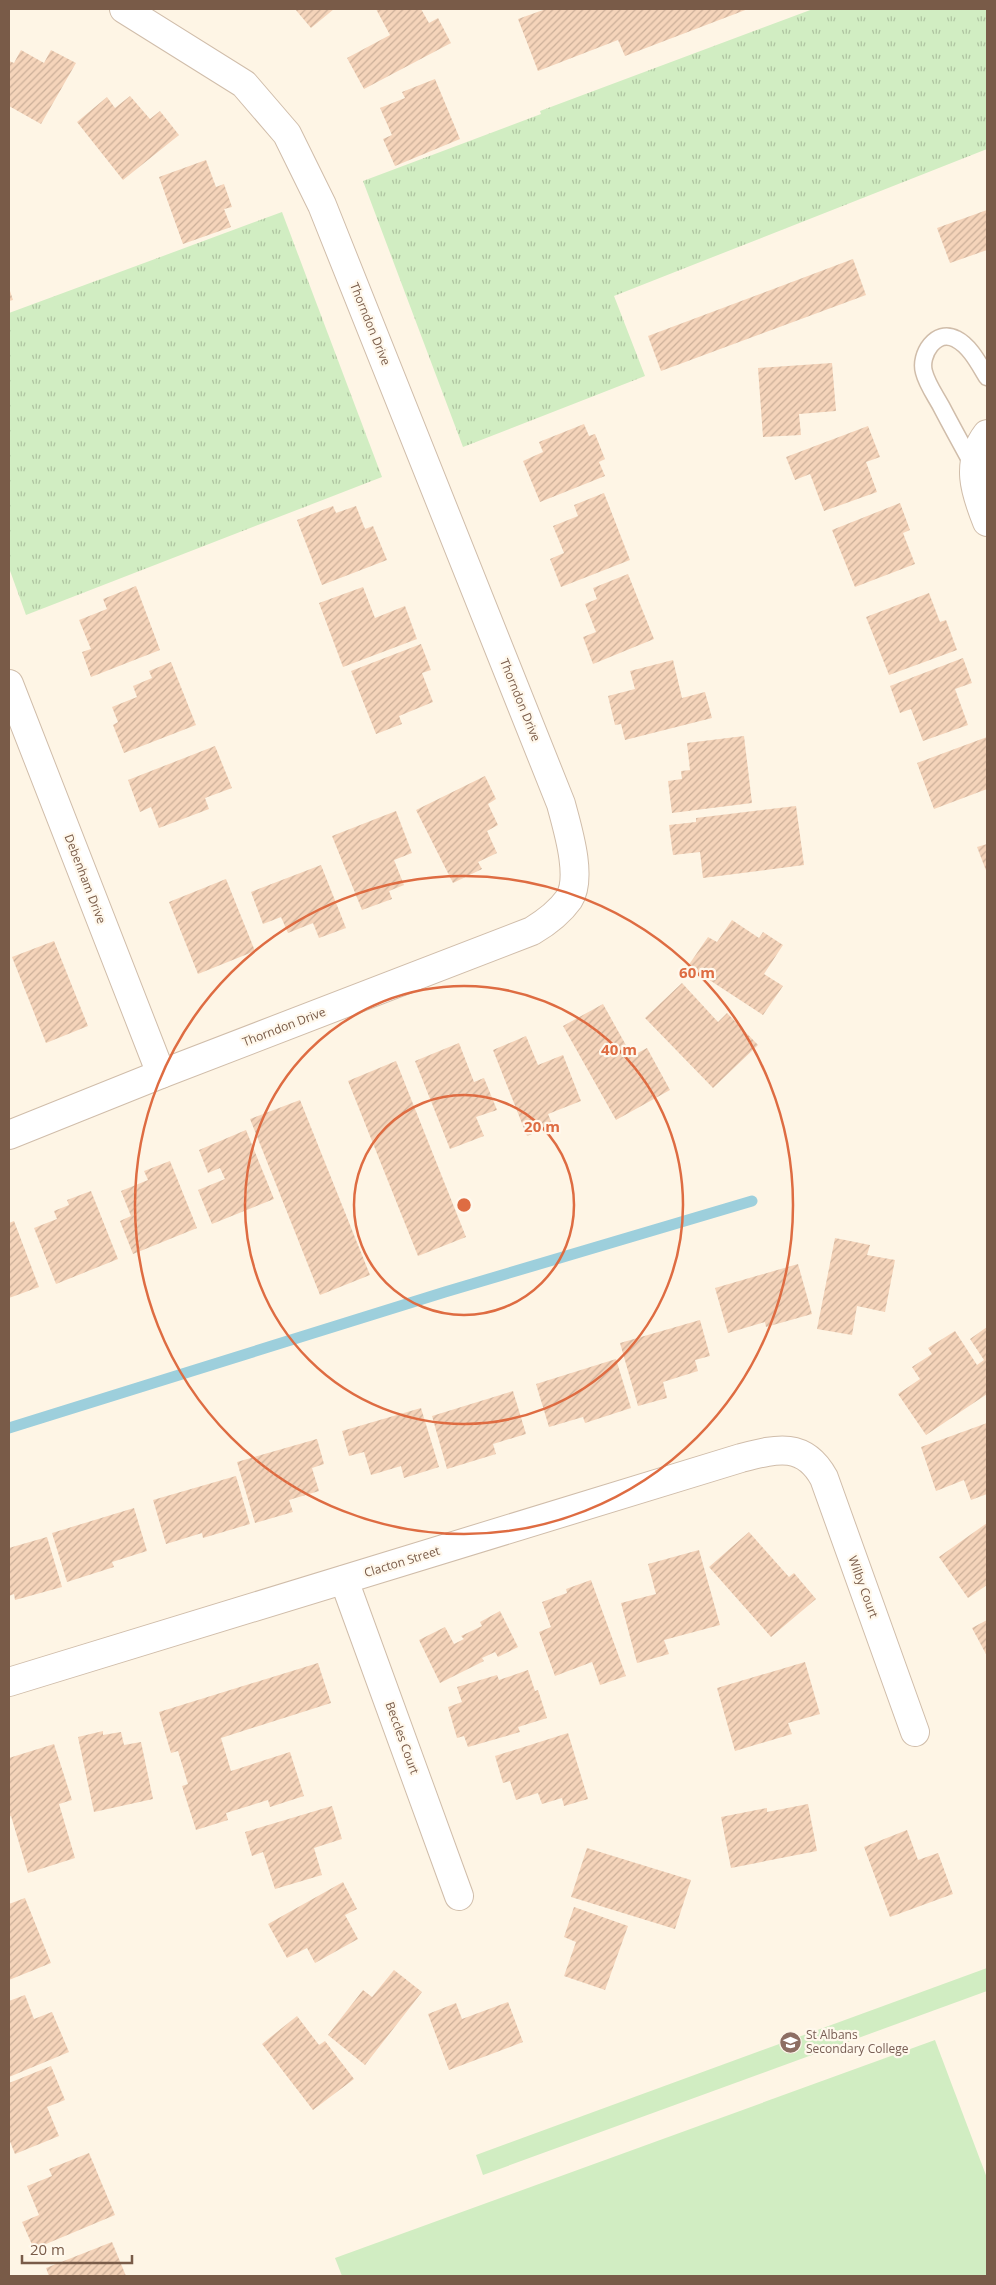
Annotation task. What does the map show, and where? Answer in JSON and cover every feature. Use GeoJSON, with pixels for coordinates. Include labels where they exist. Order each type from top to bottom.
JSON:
{"type":"FeatureCollection","features":[{"type":"Feature","properties":{"kind":"street","name":"Thorndon Drive"},"geometry":{"type":"LineString","coordinates":[[9,1135],[162,1074],[532,932],[553,918],[571,897],[574,877],[573,846],[561,804],[322,205],[287,134],[244,84],[124,9]]}},
{"type":"Feature","properties":{"kind":"street"},"geometry":{"type":"LineString","coordinates":[[980,451],[975,489],[987,522]]}},
{"type":"Feature","properties":{"kind":"street","name":"Debenham Drive"},"geometry":{"type":"LineString","coordinates":[[9,684],[162,1074]]}},
{"type":"Feature","properties":{"kind":"street","name":"Clacton Street"},"geometry":{"type":"LineString","coordinates":[[9,1682],[741,1458],[768,1451],[797,1451]]}},
{"type":"Feature","properties":{"kind":"street","name":"Wilby Court"},"geometry":{"type":"LineString","coordinates":[[797,1451],[810,1459],[818,1467],[824,1478],[914,1732]]}},
{"type":"Feature","properties":{"kind":"street","name":"Beccles Court"},"geometry":{"type":"LineString","coordinates":[[344,1580],[459,1896]]}},
{"type":"Feature","properties":{"kind":"lane"},"geometry":{"type":"LineString","coordinates":[[980,451],[930,386],[923,371],[923,358],[928,346],[938,339],[948,336],[956,339],[966,347],[987,377]]}},
{"type":"Feature","properties":{"kind":"green space"},"geometry":{"type":"Polygon","coordinates":[[[813,9],[987,9],[987,149],[614,296],[645,376],[463,447],[363,181],[541,114],[540,111],[813,9]]]}},
{"type":"Feature","properties":{"kind":"green space"},"geometry":{"type":"Polygon","coordinates":[[[282,212],[382,477],[26,615],[9,568],[9,313],[282,212]]]}},
{"type":"Feature","properties":{"kind":"green space"},"geometry":{"type":"Polygon","coordinates":[[[987,1968],[987,1991],[483,2175],[476,2155],[987,1968]]]}},
{"type":"Feature","properties":{"kind":"green space"},"geometry":{"type":"Polygon","coordinates":[[[935,2040],[987,2178],[987,2276],[342,2276],[335,2258],[935,2040]]]}},
{"type":"Feature","properties":{"kind":"building"},"geometry":{"type":"Polygon","coordinates":[[[295,9],[334,9],[311,28],[295,9]]]}},
{"type":"Feature","properties":{"kind":"building"},"geometry":{"type":"Polygon","coordinates":[[[376,9],[421,9],[429,23],[438,18],[451,43],[364,89],[347,58],[390,35],[376,9]]]}},
{"type":"Feature","properties":{"kind":"building"},"geometry":{"type":"Polygon","coordinates":[[[546,9],[748,9],[625,56],[618,40],[538,71],[518,19],[546,9]]]}},
{"type":"Feature","properties":{"kind":"building"},"geometry":{"type":"Polygon","coordinates":[[[21,50],[44,63],[51,50],[76,63],[41,124],[9,106],[9,61],[14,63],[21,50]]]}},
{"type":"Feature","properties":{"kind":"building"},"geometry":{"type":"Polygon","coordinates":[[[435,79],[460,139],[395,166],[383,139],[392,135],[380,108],[405,98],[402,92],[435,79]]]}},
{"type":"Feature","properties":{"kind":"building"},"geometry":{"type":"Polygon","coordinates":[[[130,96],[150,119],[160,111],[179,135],[123,180],[77,122],[107,97],[115,108],[130,96]]]}},
{"type":"Feature","properties":{"kind":"building"},"geometry":{"type":"Polygon","coordinates":[[[206,160],[216,187],[224,184],[232,207],[224,209],[231,227],[183,244],[159,177],[206,160]]]}},
{"type":"Feature","properties":{"kind":"building"},"geometry":{"type":"Polygon","coordinates":[[[987,210],[987,250],[950,263],[937,228],[987,210]]]}},
{"type":"Feature","properties":{"kind":"building"},"geometry":{"type":"Polygon","coordinates":[[[853,259],[866,295],[661,371],[648,336],[853,259]]]}},
{"type":"Feature","properties":{"kind":"building"},"geometry":{"type":"Polygon","coordinates":[[[9,288],[13,300],[9,301],[9,288]]]}},
{"type":"Feature","properties":{"kind":"building"},"geometry":{"type":"Polygon","coordinates":[[[832,363],[836,411],[799,414],[801,435],[763,437],[758,368],[832,363]]]}},
{"type":"Feature","properties":{"kind":"building"},"geometry":{"type":"Polygon","coordinates":[[[584,424],[589,436],[595,434],[605,459],[599,462],[605,476],[540,502],[523,461],[543,452],[539,442],[584,424]]]}},
{"type":"Feature","properties":{"kind":"building"},"geometry":{"type":"Polygon","coordinates":[[[868,426],[880,457],[866,462],[877,492],[824,511],[810,474],[795,480],[786,457],[868,426]]]}},
{"type":"Feature","properties":{"kind":"building"},"geometry":{"type":"Polygon","coordinates":[[[604,493],[630,560],[561,587],[550,559],[564,553],[553,526],[578,516],[574,505],[604,493]]]}},
{"type":"Feature","properties":{"kind":"building"},"geometry":{"type":"Polygon","coordinates":[[[900,503],[910,530],[903,533],[915,564],[855,587],[832,530],[900,503]]]}},
{"type":"Feature","properties":{"kind":"building"},"geometry":{"type":"Polygon","coordinates":[[[333,506],[336,513],[356,506],[365,529],[373,526],[387,560],[322,585],[297,520],[333,506]]]}},
{"type":"Feature","properties":{"kind":"building"},"geometry":{"type":"Polygon","coordinates":[[[628,574],[654,639],[593,664],[583,637],[596,632],[585,604],[597,599],[593,588],[628,574]]]}},
{"type":"Feature","properties":{"kind":"building"},"geometry":{"type":"Polygon","coordinates":[[[136,586],[160,650],[91,677],[82,652],[91,649],[79,620],[107,609],[103,599],[136,586]]]}},
{"type":"Feature","properties":{"kind":"building"},"geometry":{"type":"Polygon","coordinates":[[[363,587],[375,618],[405,606],[417,639],[343,667],[319,603],[363,587]]]}},
{"type":"Feature","properties":{"kind":"building"},"geometry":{"type":"Polygon","coordinates":[[[929,593],[940,622],[946,620],[957,650],[889,675],[866,617],[929,593]]]}},
{"type":"Feature","properties":{"kind":"building"},"geometry":{"type":"Polygon","coordinates":[[[421,644],[431,670],[422,673],[433,702],[399,716],[402,724],[376,734],[351,671],[421,644]]]}},
{"type":"Feature","properties":{"kind":"building"},"geometry":{"type":"Polygon","coordinates":[[[963,658],[972,683],[955,689],[968,725],[923,741],[911,709],[900,713],[890,686],[963,658]]]}},
{"type":"Feature","properties":{"kind":"building"},"geometry":{"type":"Polygon","coordinates":[[[673,660],[682,698],[705,692],[712,718],[625,740],[621,724],[615,725],[608,696],[635,689],[630,671],[673,660]]]}},
{"type":"Feature","properties":{"kind":"building"},"geometry":{"type":"Polygon","coordinates":[[[171,662],[196,725],[124,753],[113,725],[118,722],[112,707],[137,697],[133,686],[152,678],[149,671],[171,662]]]}},
{"type":"Feature","properties":{"kind":"building"},"geometry":{"type":"Polygon","coordinates":[[[744,736],[752,803],[672,813],[668,781],[682,779],[681,771],[690,770],[687,743],[744,736]]]}},
{"type":"Feature","properties":{"kind":"building"},"geometry":{"type":"Polygon","coordinates":[[[987,737],[987,789],[934,809],[917,763],[987,737]]]}},
{"type":"Feature","properties":{"kind":"building"},"geometry":{"type":"Polygon","coordinates":[[[215,746],[232,788],[205,798],[209,809],[159,828],[151,807],[140,812],[128,780],[215,746]]]}},
{"type":"Feature","properties":{"kind":"building"},"geometry":{"type":"Polygon","coordinates":[[[485,776],[496,799],[488,804],[498,825],[487,831],[497,853],[478,862],[482,869],[453,883],[416,810],[485,776]]]}},
{"type":"Feature","properties":{"kind":"building"},"geometry":{"type":"Polygon","coordinates":[[[796,806],[804,865],[703,878],[700,852],[673,855],[669,825],[696,822],[696,818],[796,806]]]}},
{"type":"Feature","properties":{"kind":"building"},"geometry":{"type":"Polygon","coordinates":[[[396,811],[412,853],[394,860],[404,885],[389,891],[392,899],[362,910],[332,836],[396,811]]]}},
{"type":"Feature","properties":{"kind":"building"},"geometry":{"type":"Polygon","coordinates":[[[987,844],[987,873],[977,847],[987,844]]]}},
{"type":"Feature","properties":{"kind":"building"},"geometry":{"type":"Polygon","coordinates":[[[321,865],[346,928],[319,938],[313,923],[288,933],[281,917],[263,924],[251,892],[321,865]]]}},
{"type":"Feature","properties":{"kind":"building"},"geometry":{"type":"Polygon","coordinates":[[[226,879],[255,951],[198,974],[169,902],[226,879]]]}},
{"type":"Feature","properties":{"kind":"building"},"geometry":{"type":"Polygon","coordinates":[[[732,920],[759,938],[763,932],[783,945],[764,974],[783,986],[763,1015],[688,966],[708,937],[717,942],[732,920]]]}},
{"type":"Feature","properties":{"kind":"building"},"geometry":{"type":"Polygon","coordinates":[[[54,941],[88,1026],[46,1043],[12,957],[54,941]]]}},
{"type":"Feature","properties":{"kind":"building"},"geometry":{"type":"Polygon","coordinates":[[[682,983],[718,1022],[727,1013],[758,1045],[713,1088],[645,1018],[682,983]]]}},
{"type":"Feature","properties":{"kind":"building"},"geometry":{"type":"Polygon","coordinates":[[[603,1004],[632,1056],[647,1048],[670,1090],[616,1120],[563,1026],[603,1004]]]}},
{"type":"Feature","properties":{"kind":"building"},"geometry":{"type":"Polygon","coordinates":[[[526,1036],[538,1065],[563,1055],[581,1101],[548,1114],[553,1126],[527,1136],[493,1050],[526,1036]]]}},
{"type":"Feature","properties":{"kind":"building"},"geometry":{"type":"Polygon","coordinates":[[[459,1043],[474,1082],[484,1078],[497,1110],[476,1117],[484,1136],[450,1149],[415,1061],[459,1043]]]}},
{"type":"Feature","properties":{"kind":"building"},"geometry":{"type":"Polygon","coordinates":[[[396,1061],[466,1237],[418,1256],[348,1081],[396,1061]]]}},
{"type":"Feature","properties":{"kind":"building"},"geometry":{"type":"Polygon","coordinates":[[[300,1100],[370,1275],[320,1295],[250,1119],[300,1100]]]}},
{"type":"Feature","properties":{"kind":"building"},"geometry":{"type":"Polygon","coordinates":[[[246,1130],[274,1199],[212,1224],[198,1190],[225,1179],[220,1168],[208,1173],[199,1150],[246,1130]]]}},
{"type":"Feature","properties":{"kind":"building"},"geometry":{"type":"Polygon","coordinates":[[[170,1161],[197,1228],[133,1254],[120,1221],[131,1216],[121,1191],[148,1180],[144,1171],[170,1161]]]}},
{"type":"Feature","properties":{"kind":"building"},"geometry":{"type":"Polygon","coordinates":[[[91,1191],[118,1259],[56,1284],[34,1228],[57,1219],[54,1211],[69,1205],[67,1200],[91,1191]]]}},
{"type":"Feature","properties":{"kind":"building"},"geometry":{"type":"Polygon","coordinates":[[[14,1221],[39,1287],[9,1298],[9,1223],[14,1221]]]}},
{"type":"Feature","properties":{"kind":"building"},"geometry":{"type":"Polygon","coordinates":[[[835,1238],[870,1245],[867,1255],[895,1260],[885,1312],[857,1306],[852,1335],[817,1329],[835,1238]]]}},
{"type":"Feature","properties":{"kind":"building"},"geometry":{"type":"Polygon","coordinates":[[[798,1264],[812,1314],[766,1327],[765,1322],[728,1333],[715,1288],[798,1264]]]}},
{"type":"Feature","properties":{"kind":"building"},"geometry":{"type":"Polygon","coordinates":[[[700,1320],[710,1356],[695,1360],[698,1371],[663,1382],[667,1398],[638,1406],[620,1343],[700,1320]]]}},
{"type":"Feature","properties":{"kind":"building"},"geometry":{"type":"Polygon","coordinates":[[[987,1327],[987,1394],[926,1435],[898,1394],[920,1379],[912,1367],[932,1354],[928,1348],[955,1331],[977,1365],[984,1360],[970,1339],[987,1327]]]}},
{"type":"Feature","properties":{"kind":"building"},"geometry":{"type":"Polygon","coordinates":[[[616,1359],[631,1408],[585,1423],[583,1417],[549,1427],[536,1384],[616,1359]]]}},
{"type":"Feature","properties":{"kind":"building"},"geometry":{"type":"Polygon","coordinates":[[[513,1391],[526,1434],[493,1444],[496,1454],[447,1469],[432,1416],[513,1391]]]}},
{"type":"Feature","properties":{"kind":"building"},"geometry":{"type":"Polygon","coordinates":[[[421,1408],[439,1467],[404,1478],[401,1466],[371,1475],[364,1452],[349,1456],[342,1431],[421,1408]]]}},
{"type":"Feature","properties":{"kind":"building"},"geometry":{"type":"Polygon","coordinates":[[[987,1423],[987,1494],[971,1500],[964,1480],[936,1491],[921,1447],[987,1423]]]}},
{"type":"Feature","properties":{"kind":"building"},"geometry":{"type":"Polygon","coordinates":[[[317,1439],[324,1464],[312,1468],[319,1491],[289,1500],[293,1512],[255,1523],[237,1462],[317,1439]]]}},
{"type":"Feature","properties":{"kind":"building"},"geometry":{"type":"Polygon","coordinates":[[[236,1476],[250,1524],[203,1538],[202,1533],[166,1544],[153,1500],[236,1476]]]}},
{"type":"Feature","properties":{"kind":"building"},"geometry":{"type":"Polygon","coordinates":[[[134,1508],[147,1551],[112,1562],[114,1567],[67,1582],[52,1533],[134,1508]]]}},
{"type":"Feature","properties":{"kind":"building"},"geometry":{"type":"Polygon","coordinates":[[[987,1523],[987,1585],[968,1598],[939,1557],[987,1523]]]}},
{"type":"Feature","properties":{"kind":"building"},"geometry":{"type":"Polygon","coordinates":[[[749,1532],[789,1577],[794,1573],[816,1599],[771,1637],[709,1567],[749,1532]]]}},
{"type":"Feature","properties":{"kind":"building"},"geometry":{"type":"Polygon","coordinates":[[[47,1537],[62,1587],[15,1600],[14,1594],[9,1596],[9,1548],[47,1537]]]}},
{"type":"Feature","properties":{"kind":"building"},"geometry":{"type":"Polygon","coordinates":[[[699,1550],[720,1625],[664,1640],[669,1654],[637,1663],[621,1603],[656,1594],[648,1564],[699,1550]]]}},
{"type":"Feature","properties":{"kind":"building"},"geometry":{"type":"Polygon","coordinates":[[[591,1580],[626,1676],[600,1685],[592,1662],[555,1676],[539,1632],[551,1627],[542,1602],[567,1593],[566,1589],[591,1580]]]}},
{"type":"Feature","properties":{"kind":"building"},"geometry":{"type":"Polygon","coordinates":[[[500,1611],[518,1647],[498,1657],[495,1652],[482,1658],[484,1661],[440,1683],[419,1640],[445,1627],[454,1644],[464,1639],[461,1636],[482,1626],[480,1622],[500,1611]]]}},
{"type":"Feature","properties":{"kind":"building"},"geometry":{"type":"Polygon","coordinates":[[[987,1620],[987,1656],[972,1628],[987,1620]]]}},
{"type":"Feature","properties":{"kind":"building"},"geometry":{"type":"Polygon","coordinates":[[[805,1662],[820,1714],[788,1723],[792,1734],[735,1751],[717,1688],[805,1662]]]}},
{"type":"Feature","properties":{"kind":"building"},"geometry":{"type":"Polygon","coordinates":[[[318,1663],[331,1703],[221,1738],[231,1771],[290,1752],[304,1796],[270,1807],[268,1800],[226,1813],[228,1820],[196,1830],[182,1786],[188,1784],[178,1751],[171,1753],[159,1712],[318,1663]]]}},
{"type":"Feature","properties":{"kind":"building"},"geometry":{"type":"Polygon","coordinates":[[[528,1670],[535,1691],[538,1690],[547,1718],[518,1727],[520,1732],[468,1747],[464,1736],[457,1738],[448,1707],[462,1702],[457,1687],[497,1675],[499,1680],[528,1670]]]}},
{"type":"Feature","properties":{"kind":"building"},"geometry":{"type":"Polygon","coordinates":[[[103,1731],[103,1735],[121,1732],[124,1745],[141,1742],[153,1799],[94,1812],[78,1737],[103,1731]]]}},
{"type":"Feature","properties":{"kind":"building"},"geometry":{"type":"Polygon","coordinates":[[[568,1733],[588,1799],[564,1806],[562,1798],[542,1804],[538,1793],[516,1800],[510,1781],[503,1783],[495,1756],[568,1733]]]}},
{"type":"Feature","properties":{"kind":"building"},"geometry":{"type":"Polygon","coordinates":[[[54,1744],[72,1800],[59,1804],[75,1858],[28,1873],[11,1816],[9,1817],[9,1758],[54,1744]]]}},
{"type":"Feature","properties":{"kind":"building"},"geometry":{"type":"Polygon","coordinates":[[[808,1804],[817,1851],[731,1868],[721,1817],[767,1808],[767,1812],[808,1804]]]}},
{"type":"Feature","properties":{"kind":"building"},"geometry":{"type":"Polygon","coordinates":[[[332,1806],[342,1839],[314,1848],[322,1875],[275,1889],[263,1852],[252,1856],[245,1832],[332,1806]]]}},
{"type":"Feature","properties":{"kind":"building"},"geometry":{"type":"Polygon","coordinates":[[[907,1830],[918,1860],[938,1853],[953,1894],[890,1917],[864,1847],[907,1830]]]}},
{"type":"Feature","properties":{"kind":"building"},"geometry":{"type":"Polygon","coordinates":[[[587,1848],[691,1880],[675,1929],[571,1897],[587,1848]]]}},
{"type":"Feature","properties":{"kind":"building"},"geometry":{"type":"Polygon","coordinates":[[[343,1882],[357,1909],[345,1915],[358,1939],[315,1963],[307,1948],[287,1958],[268,1924],[343,1882]]]}},
{"type":"Feature","properties":{"kind":"building"},"geometry":{"type":"Polygon","coordinates":[[[25,1898],[51,1963],[9,1980],[9,1904],[25,1898]]]}},
{"type":"Feature","properties":{"kind":"building"},"geometry":{"type":"Polygon","coordinates":[[[574,1907],[628,1926],[605,1990],[564,1976],[576,1942],[564,1937],[574,1907]]]}},
{"type":"Feature","properties":{"kind":"building"},"geometry":{"type":"Polygon","coordinates":[[[394,1970],[422,1992],[365,2065],[328,2035],[363,1990],[372,1997],[394,1970]]]}},
{"type":"Feature","properties":{"kind":"building"},"geometry":{"type":"Polygon","coordinates":[[[25,1995],[34,2019],[52,2012],[69,2052],[9,2077],[9,2001],[25,1995]]]}},
{"type":"Feature","properties":{"kind":"building"},"geometry":{"type":"Polygon","coordinates":[[[508,2002],[523,2042],[449,2070],[428,2014],[456,2003],[462,2019],[508,2002]]]}},
{"type":"Feature","properties":{"kind":"building"},"geometry":{"type":"Polygon","coordinates":[[[297,2016],[319,2045],[325,2041],[354,2079],[313,2110],[262,2044],[297,2016]]]}},
{"type":"Feature","properties":{"kind":"building"},"geometry":{"type":"Polygon","coordinates":[[[51,2066],[65,2100],[47,2107],[59,2136],[15,2154],[9,2139],[9,2083],[51,2066]]]}},
{"type":"Feature","properties":{"kind":"building"},"geometry":{"type":"Polygon","coordinates":[[[89,2153],[115,2215],[34,2249],[22,2222],[39,2215],[27,2186],[52,2176],[49,2169],[89,2153]]]}},
{"type":"Feature","properties":{"kind":"building"},"geometry":{"type":"Polygon","coordinates":[[[112,2242],[126,2276],[49,2276],[46,2268],[112,2242]]]}},
{"type":"Feature","properties":{"kind":"waterway"},"geometry":{"type":"LineString","coordinates":[[9,1428],[445,1292],[752,1201]]}},
{"type":"Feature","properties":{"kind":"place","name":"St Albans Secondary College"},"geometry":{"type":"Point","coordinates":[790,2042]}}]}
